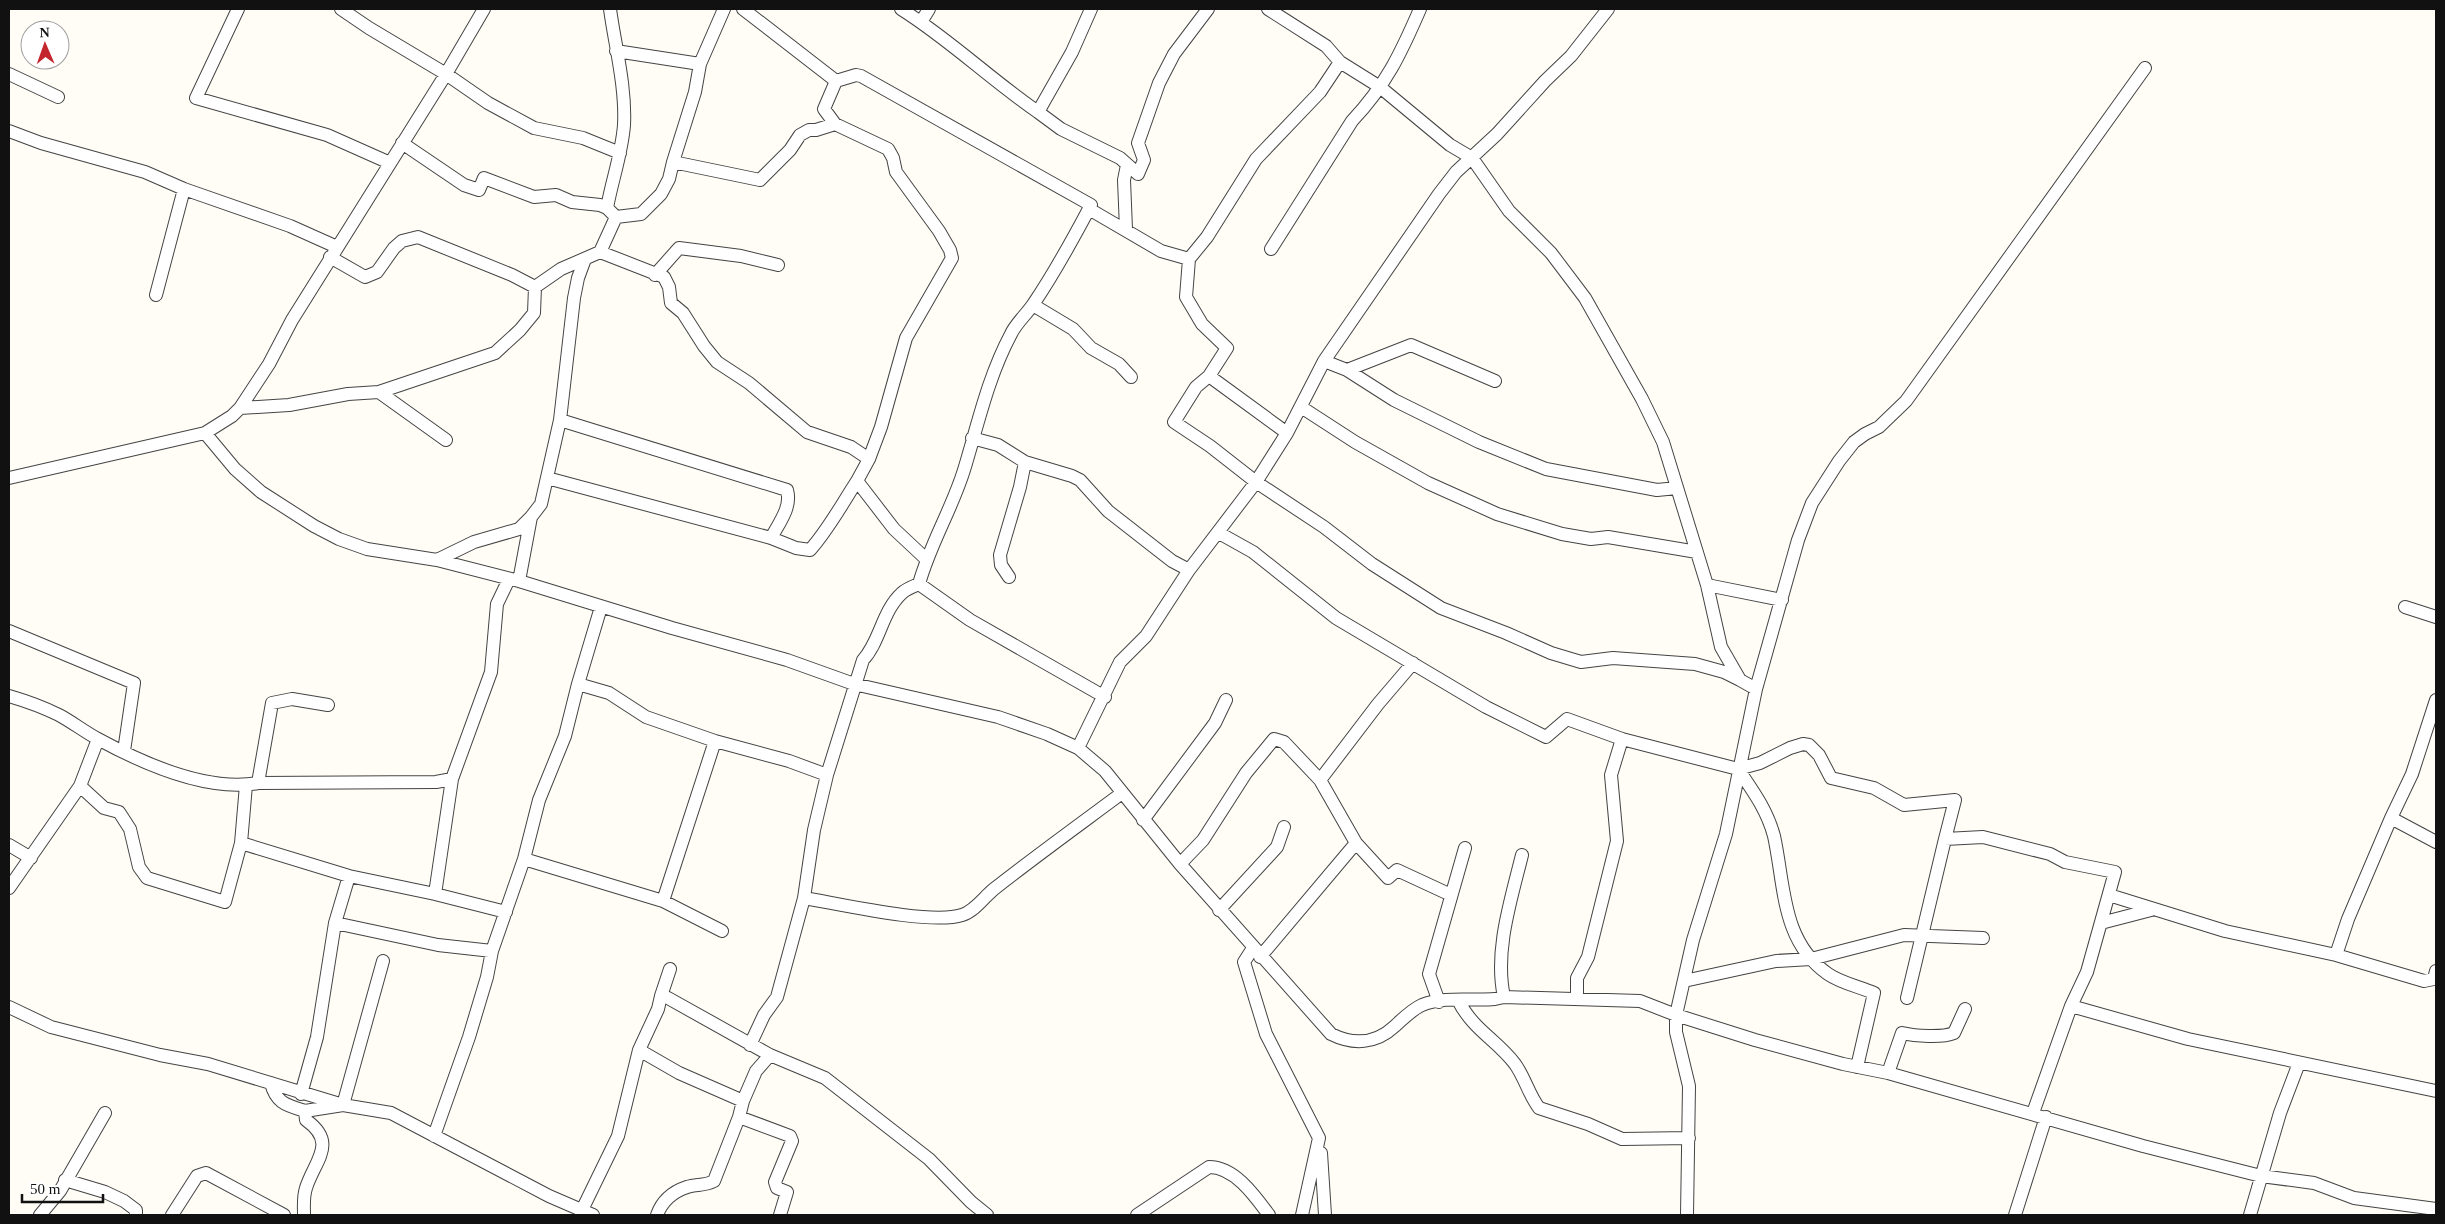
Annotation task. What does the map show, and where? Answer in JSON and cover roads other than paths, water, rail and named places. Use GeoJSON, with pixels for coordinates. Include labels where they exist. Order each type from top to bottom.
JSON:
{"type":"FeatureCollection","features":[{"type":"Feature","properties":{"kind":"street"},"geometry":{"type":"LineString","coordinates":[[238,9],[196,98],[327,135],[390,163]]}},
{"type":"Feature","properties":{"kind":"street"},"geometry":{"type":"LineString","coordinates":[[341,9],[446,74],[488,103],[534,128],[583,138],[620,153]]}},
{"type":"Feature","properties":{"kind":"street"},"geometry":{"type":"LineString","coordinates":[[9,478],[205,433],[232,416],[240,408],[269,364],[292,320],[333,252],[446,74],[484,9]]}},
{"type":"Feature","properties":{"kind":"street"},"geometry":{"type":"LineString","coordinates":[[600,252],[611,213],[612,178],[620,153],[623,106],[610,9]]}},
{"type":"Feature","properties":{"kind":"street"},"geometry":{"type":"LineString","coordinates":[[402,143],[464,185],[478,190],[484,178],[534,197],[556,196],[572,202],[600,205],[611,213],[642,214],[652,204],[669,179],[696,92],[700,64],[724,9]]}},
{"type":"Feature","properties":{"kind":"street"},"geometry":{"type":"LineString","coordinates":[[743,9],[836,81]]}},
{"type":"Feature","properties":{"kind":"street"},"geometry":{"type":"LineString","coordinates":[[901,9],[921,22],[956,51],[1061,129],[1124,162],[1138,174],[1144,160],[1138,143]]}},
{"type":"Feature","properties":{"kind":"street"},"geometry":{"type":"LineString","coordinates":[[921,22],[929,9]]}},
{"type":"Feature","properties":{"kind":"street"},"geometry":{"type":"LineString","coordinates":[[1038,112],[1072,52],[1091,9]]}},
{"type":"Feature","properties":{"kind":"street"},"geometry":{"type":"LineString","coordinates":[[1126,229],[1124,162],[1138,143],[1159,82],[1174,54],[1208,9]]}},
{"type":"Feature","properties":{"kind":"street"},"geometry":{"type":"LineString","coordinates":[[1268,9],[1326,46],[1340,62],[1380,87],[1450,145],[1472,158],[1509,211],[1551,253],[1585,298],[1642,400],[1663,442],[1707,585],[1721,647],[1740,680]]}},
{"type":"Feature","properties":{"kind":"street"},"geometry":{"type":"LineString","coordinates":[[1271,249],[1352,121],[1396,64],[1420,9]]}},
{"type":"Feature","properties":{"kind":"street"},"geometry":{"type":"LineString","coordinates":[[1078,748],[1105,697],[1120,662],[1146,636],[1189,570],[1256,482],[1288,433],[1324,361],[1439,194],[1456,172],[1472,158],[1571,56],[1608,9]]}},
{"type":"Feature","properties":{"kind":"street"},"geometry":{"type":"LineString","coordinates":[[616,51],[700,64]]}},
{"type":"Feature","properties":{"kind":"street"},"geometry":{"type":"LineString","coordinates":[[1340,62],[1320,92],[1256,159],[1207,237],[1189,259],[1186,297],[1202,324],[1227,348],[1209,376],[1196,387],[1174,422],[1210,446],[1256,482],[1317,522],[1380,570],[1441,608],[1506,632],[1551,653],[1581,662],[1613,658],[1695,664],[1724,672],[1756,689]]}},
{"type":"Feature","properties":{"kind":"street"},"geometry":{"type":"LineString","coordinates":[[1687,1215],[1689,1086],[1676,1032],[1676,1015],[1693,940],[1726,834],[1756,689],[1798,540],[1812,503],[1839,461],[1854,442],[1865,434],[1879,428],[1906,401],[2145,68]]}},
{"type":"Feature","properties":{"kind":"street"},"geometry":{"type":"LineString","coordinates":[[9,74],[58,97]]}},
{"type":"Feature","properties":{"kind":"street"},"geometry":{"type":"LineString","coordinates":[[750,1045],[764,1015],[777,997],[804,898],[814,830],[827,774],[863,660],[870,653],[882,622],[902,592],[919,584],[926,560],[964,471],[972,438],[998,359],[1012,331],[1033,305],[1065,255],[1091,205],[943,123],[879,85],[856,75],[836,81]]}},
{"type":"Feature","properties":{"kind":"street"},"geometry":{"type":"LineString","coordinates":[[547,478],[771,538],[796,548],[810,550],[823,536],[830,520],[857,481],[869,459],[877,433],[881,427],[906,338],[952,258],[940,231],[896,172],[893,158],[888,149],[835,124],[824,109],[836,81]]}},
{"type":"Feature","properties":{"kind":"street"},"geometry":{"type":"LineString","coordinates":[[673,162],[760,180],[790,150],[800,135],[809,130],[816,130],[835,124]]}},
{"type":"Feature","properties":{"kind":"street"},"geometry":{"type":"LineString","coordinates":[[9,131],[41,143],[145,172],[184,189],[290,226],[333,252],[364,277],[377,272],[394,248],[402,241],[418,237],[512,275],[535,287]]}},
{"type":"Feature","properties":{"kind":"street"},"geometry":{"type":"LineString","coordinates":[[156,295],[184,189]]}},
{"type":"Feature","properties":{"kind":"street"},"geometry":{"type":"LineString","coordinates":[[1089,209],[1161,251],[1189,259]]}},
{"type":"Feature","properties":{"kind":"street"},"geometry":{"type":"LineString","coordinates":[[655,275],[679,248],[740,256],[778,265]]}},
{"type":"Feature","properties":{"kind":"street"},"geometry":{"type":"LineString","coordinates":[[535,287],[561,269],[600,252],[664,277],[669,287],[670,303],[683,312],[704,346],[717,362],[749,383],[807,432],[851,447],[869,459]]}},
{"type":"Feature","properties":{"kind":"street"},"geometry":{"type":"LineString","coordinates":[[437,560],[474,542],[519,529],[532,517],[541,504],[560,420],[574,298],[578,278],[585,259]]}},
{"type":"Feature","properties":{"kind":"street"},"geometry":{"type":"LineString","coordinates":[[240,408],[289,405],[348,394],[379,392],[495,353],[520,330],[534,313],[535,287]]}},
{"type":"Feature","properties":{"kind":"street"},"geometry":{"type":"LineString","coordinates":[[1033,305],[1073,329],[1091,348],[1119,364],[1131,377]]}},
{"type":"Feature","properties":{"kind":"street"},"geometry":{"type":"LineString","coordinates":[[1347,370],[1411,344],[1495,381]]}},
{"type":"Feature","properties":{"kind":"street"},"geometry":{"type":"LineString","coordinates":[[1324,361],[1347,370],[1367,385],[1479,442],[1546,469],[1656,490],[1677,488]]}},
{"type":"Feature","properties":{"kind":"street"},"geometry":{"type":"LineString","coordinates":[[1209,376],[1288,433]]}},
{"type":"Feature","properties":{"kind":"street"},"geometry":{"type":"LineString","coordinates":[[379,392],[446,440]]}},
{"type":"Feature","properties":{"kind":"street"},"geometry":{"type":"LineString","coordinates":[[1301,407],[1355,442],[1428,482],[1497,514],[1562,534],[1591,539],[1608,537],[1697,552]]}},
{"type":"Feature","properties":{"kind":"street"},"geometry":{"type":"LineString","coordinates":[[560,420],[787,490],[789,498],[786,510],[771,538]]}},
{"type":"Feature","properties":{"kind":"street"},"geometry":{"type":"LineString","coordinates":[[205,433],[242,475],[261,492],[314,526],[339,539],[367,549],[437,560],[514,580],[787,660],[854,684],[998,717],[1047,734],[1078,748],[1105,771],[1143,820],[1256,952],[1331,1034],[1344,1040],[1355,1042],[1381,1036],[1414,1010],[1423,1005],[1438,1002],[1504,997],[1640,1001],[1676,1015],[1755,1040],[1857,1067],[1888,1073],[2143,1146],[2261,1176],[2314,1183],[2354,1198],[2436,1209]]}},
{"type":"Feature","properties":{"kind":"street"},"geometry":{"type":"LineString","coordinates":[[851,447],[877,433]]}},
{"type":"Feature","properties":{"kind":"street"},"geometry":{"type":"LineString","coordinates":[[972,438],[998,445],[1025,462],[1062,472],[1080,480],[1108,510],[1172,561],[1189,570]]}},
{"type":"Feature","properties":{"kind":"street"},"geometry":{"type":"LineString","coordinates":[[1009,577],[1001,565],[1000,554],[1020,487],[1025,462]]}},
{"type":"Feature","properties":{"kind":"street"},"geometry":{"type":"LineString","coordinates":[[857,481],[894,529],[926,560]]}},
{"type":"Feature","properties":{"kind":"street"},"geometry":{"type":"LineString","coordinates":[[435,894],[452,779],[491,672],[497,604],[514,580],[532,517]]}},
{"type":"Feature","properties":{"kind":"street"},"geometry":{"type":"LineString","coordinates":[[1219,533],[1253,552],[1336,618],[1486,707],[1546,737],[1567,719],[1622,739],[1738,769],[1803,744],[1809,745],[1819,755],[1831,778],[1874,788],[1904,804],[1954,800],[1907,998]]}},
{"type":"Feature","properties":{"kind":"street"},"geometry":{"type":"LineString","coordinates":[[919,584],[970,620],[1105,697]]}},
{"type":"Feature","properties":{"kind":"street"},"geometry":{"type":"LineString","coordinates":[[1707,585],[1782,600]]}},
{"type":"Feature","properties":{"kind":"street"},"geometry":{"type":"LineString","coordinates":[[434,1136],[488,977],[492,951],[524,859],[539,800],[565,736],[578,684],[602,607]]}},
{"type":"Feature","properties":{"kind":"street"},"geometry":{"type":"LineString","coordinates":[[2405,607],[2436,617]]}},
{"type":"Feature","properties":{"kind":"street"},"geometry":{"type":"LineString","coordinates":[[9,631],[134,683],[124,751]]}},
{"type":"Feature","properties":{"kind":"street"},"geometry":{"type":"LineString","coordinates":[[1320,780],[1378,704],[1413,663]]}},
{"type":"Feature","properties":{"kind":"street"},"geometry":{"type":"LineString","coordinates":[[578,684],[608,693],[646,717],[715,741],[789,761],[827,774]]}},
{"type":"Feature","properties":{"kind":"street"},"geometry":{"type":"LineString","coordinates":[[9,696],[32,703],[59,715],[98,740],[182,775],[214,784],[436,782],[452,779]]}},
{"type":"Feature","properties":{"kind":"street"},"geometry":{"type":"LineString","coordinates":[[80,786],[104,808],[120,812],[130,829],[139,866],[147,878],[225,902],[241,843],[252,784],[272,703],[292,699],[328,705]]}},
{"type":"Feature","properties":{"kind":"street"},"geometry":{"type":"LineString","coordinates":[[1143,820],[1215,723],[1226,700]]}},
{"type":"Feature","properties":{"kind":"street"},"geometry":{"type":"LineString","coordinates":[[2336,955],[2348,919],[2412,774],[2436,700]]}},
{"type":"Feature","properties":{"kind":"street"},"geometry":{"type":"LineString","coordinates":[[1180,864],[1203,840],[1246,773],[1274,739],[1284,742],[1320,780],[1356,843],[1388,878],[1396,870],[1451,895]]}},
{"type":"Feature","properties":{"kind":"street"},"geometry":{"type":"LineString","coordinates":[[1577,998],[1577,978],[1588,957],[1618,841],[1611,775],[1622,739]]}},
{"type":"Feature","properties":{"kind":"street"},"geometry":{"type":"LineString","coordinates":[[9,888],[80,786],[98,740]]}},
{"type":"Feature","properties":{"kind":"street"},"geometry":{"type":"LineString","coordinates":[[663,901],[715,741]]}},
{"type":"Feature","properties":{"kind":"street"},"geometry":{"type":"LineString","coordinates":[[1738,769],[1763,805],[1774,836],[1784,902],[1800,946],[1810,960],[1830,976],[1874,993],[1857,1067]]}},
{"type":"Feature","properties":{"kind":"street"},"geometry":{"type":"LineString","coordinates":[[804,898],[923,916],[945,918],[961,915],[969,912],[992,890],[1122,793]]}},
{"type":"Feature","properties":{"kind":"street"},"geometry":{"type":"LineString","coordinates":[[2391,818],[2436,842]]}},
{"type":"Feature","properties":{"kind":"street"},"geometry":{"type":"LineString","coordinates":[[1219,910],[1277,847],[1284,828]]}},
{"type":"Feature","properties":{"kind":"street"},"geometry":{"type":"LineString","coordinates":[[1945,839],[1983,837],[2050,854],[2065,862],[2115,872],[2087,972],[2071,1006],[2040,1115],[2015,1215]]}},
{"type":"Feature","properties":{"kind":"street"},"geometry":{"type":"LineString","coordinates":[[241,843],[349,876],[435,894],[506,912]]}},
{"type":"Feature","properties":{"kind":"street"},"geometry":{"type":"LineString","coordinates":[[1325,1215],[1320,1138],[1266,1034],[1244,962],[1256,952],[1356,843]]}},
{"type":"Feature","properties":{"kind":"street"},"geometry":{"type":"LineString","coordinates":[[9,844],[31,858]]}},
{"type":"Feature","properties":{"kind":"street"},"geometry":{"type":"LineString","coordinates":[[1438,1002],[1429,974],[1465,848]]}},
{"type":"Feature","properties":{"kind":"street"},"geometry":{"type":"LineString","coordinates":[[1504,997],[1500,982],[1505,926],[1522,855]]}},
{"type":"Feature","properties":{"kind":"street"},"geometry":{"type":"LineString","coordinates":[[524,859],[663,901],[722,930]]}},
{"type":"Feature","properties":{"kind":"street"},"geometry":{"type":"LineString","coordinates":[[301,1094],[317,1038],[335,923],[349,876]]}},
{"type":"Feature","properties":{"kind":"street"},"geometry":{"type":"LineString","coordinates":[[2108,895],[2151,910],[2225,931],[2336,955],[2424,981],[2434,979],[2436,971]]}},
{"type":"Feature","properties":{"kind":"street"},"geometry":{"type":"LineString","coordinates":[[2101,923],[2151,910]]}},
{"type":"Feature","properties":{"kind":"street"},"geometry":{"type":"LineString","coordinates":[[335,923],[438,946],[492,951]]}},
{"type":"Feature","properties":{"kind":"street"},"geometry":{"type":"LineString","coordinates":[[1684,981],[1776,961],[1810,960],[1904,935],[1983,938]]}},
{"type":"Feature","properties":{"kind":"street"},"geometry":{"type":"LineString","coordinates":[[342,1105],[383,961]]}},
{"type":"Feature","properties":{"kind":"street"},"geometry":{"type":"LineString","coordinates":[[9,1007],[51,1027],[160,1055],[208,1064],[342,1105],[391,1114],[549,1196],[588,1213],[618,1136],[638,1050],[658,1008],[670,969]]}},
{"type":"Feature","properties":{"kind":"street"},"geometry":{"type":"LineString","coordinates":[[661,996],[685,1007],[750,1045],[825,1078],[929,1159],[971,1202],[987,1215]]}},
{"type":"Feature","properties":{"kind":"street"},"geometry":{"type":"LineString","coordinates":[[1458,1000],[1471,1022],[1514,1062],[1526,1080],[1539,1108],[1588,1124],[1622,1138],[1689,1138]]}},
{"type":"Feature","properties":{"kind":"street"},"geometry":{"type":"LineString","coordinates":[[2071,1006],[2158,1032],[2299,1063],[2436,1090]]}},
{"type":"Feature","properties":{"kind":"street"},"geometry":{"type":"LineString","coordinates":[[1888,1073],[1902,1033],[1918,1037],[1927,1034],[1947,1036],[1954,1033],[1965,1009]]}},
{"type":"Feature","properties":{"kind":"street"},"geometry":{"type":"LineString","coordinates":[[638,1050],[679,1073],[743,1101]]}},
{"type":"Feature","properties":{"kind":"street"},"geometry":{"type":"LineString","coordinates":[[657,1215],[662,1202],[688,1187],[704,1186],[714,1181],[739,1117],[743,1101],[756,1072],[770,1055]]}},
{"type":"Feature","properties":{"kind":"street"},"geometry":{"type":"LineString","coordinates":[[2250,1215],[2280,1113],[2299,1063]]}},
{"type":"Feature","properties":{"kind":"street"},"geometry":{"type":"LineString","coordinates":[[271,1083],[274,1096],[287,1106],[305,1111],[342,1105]]}},
{"type":"Feature","properties":{"kind":"street"},"geometry":{"type":"LineString","coordinates":[[304,1215],[306,1189],[322,1150],[323,1142],[318,1129],[306,1120],[305,1111]]}},
{"type":"Feature","properties":{"kind":"street"},"geometry":{"type":"LineString","coordinates":[[40,1215],[60,1192],[105,1113]]}},
{"type":"Feature","properties":{"kind":"street"},"geometry":{"type":"LineString","coordinates":[[739,1117],[790,1136],[792,1141],[775,1182],[777,1188],[787,1192],[780,1215]]}},
{"type":"Feature","properties":{"kind":"street"},"geometry":{"type":"LineString","coordinates":[[1302,1215],[1320,1138]]}},
{"type":"Feature","properties":{"kind":"street"},"geometry":{"type":"LineString","coordinates":[[1137,1215],[1209,1167],[1224,1169],[1242,1184],[1269,1215]]}},
{"type":"Feature","properties":{"kind":"street"},"geometry":{"type":"LineString","coordinates":[[172,1215],[196,1176],[206,1173],[284,1215]]}},
{"type":"Feature","properties":{"kind":"street"},"geometry":{"type":"LineString","coordinates":[[66,1180],[124,1201],[136,1210],[136,1215]]}}]}
